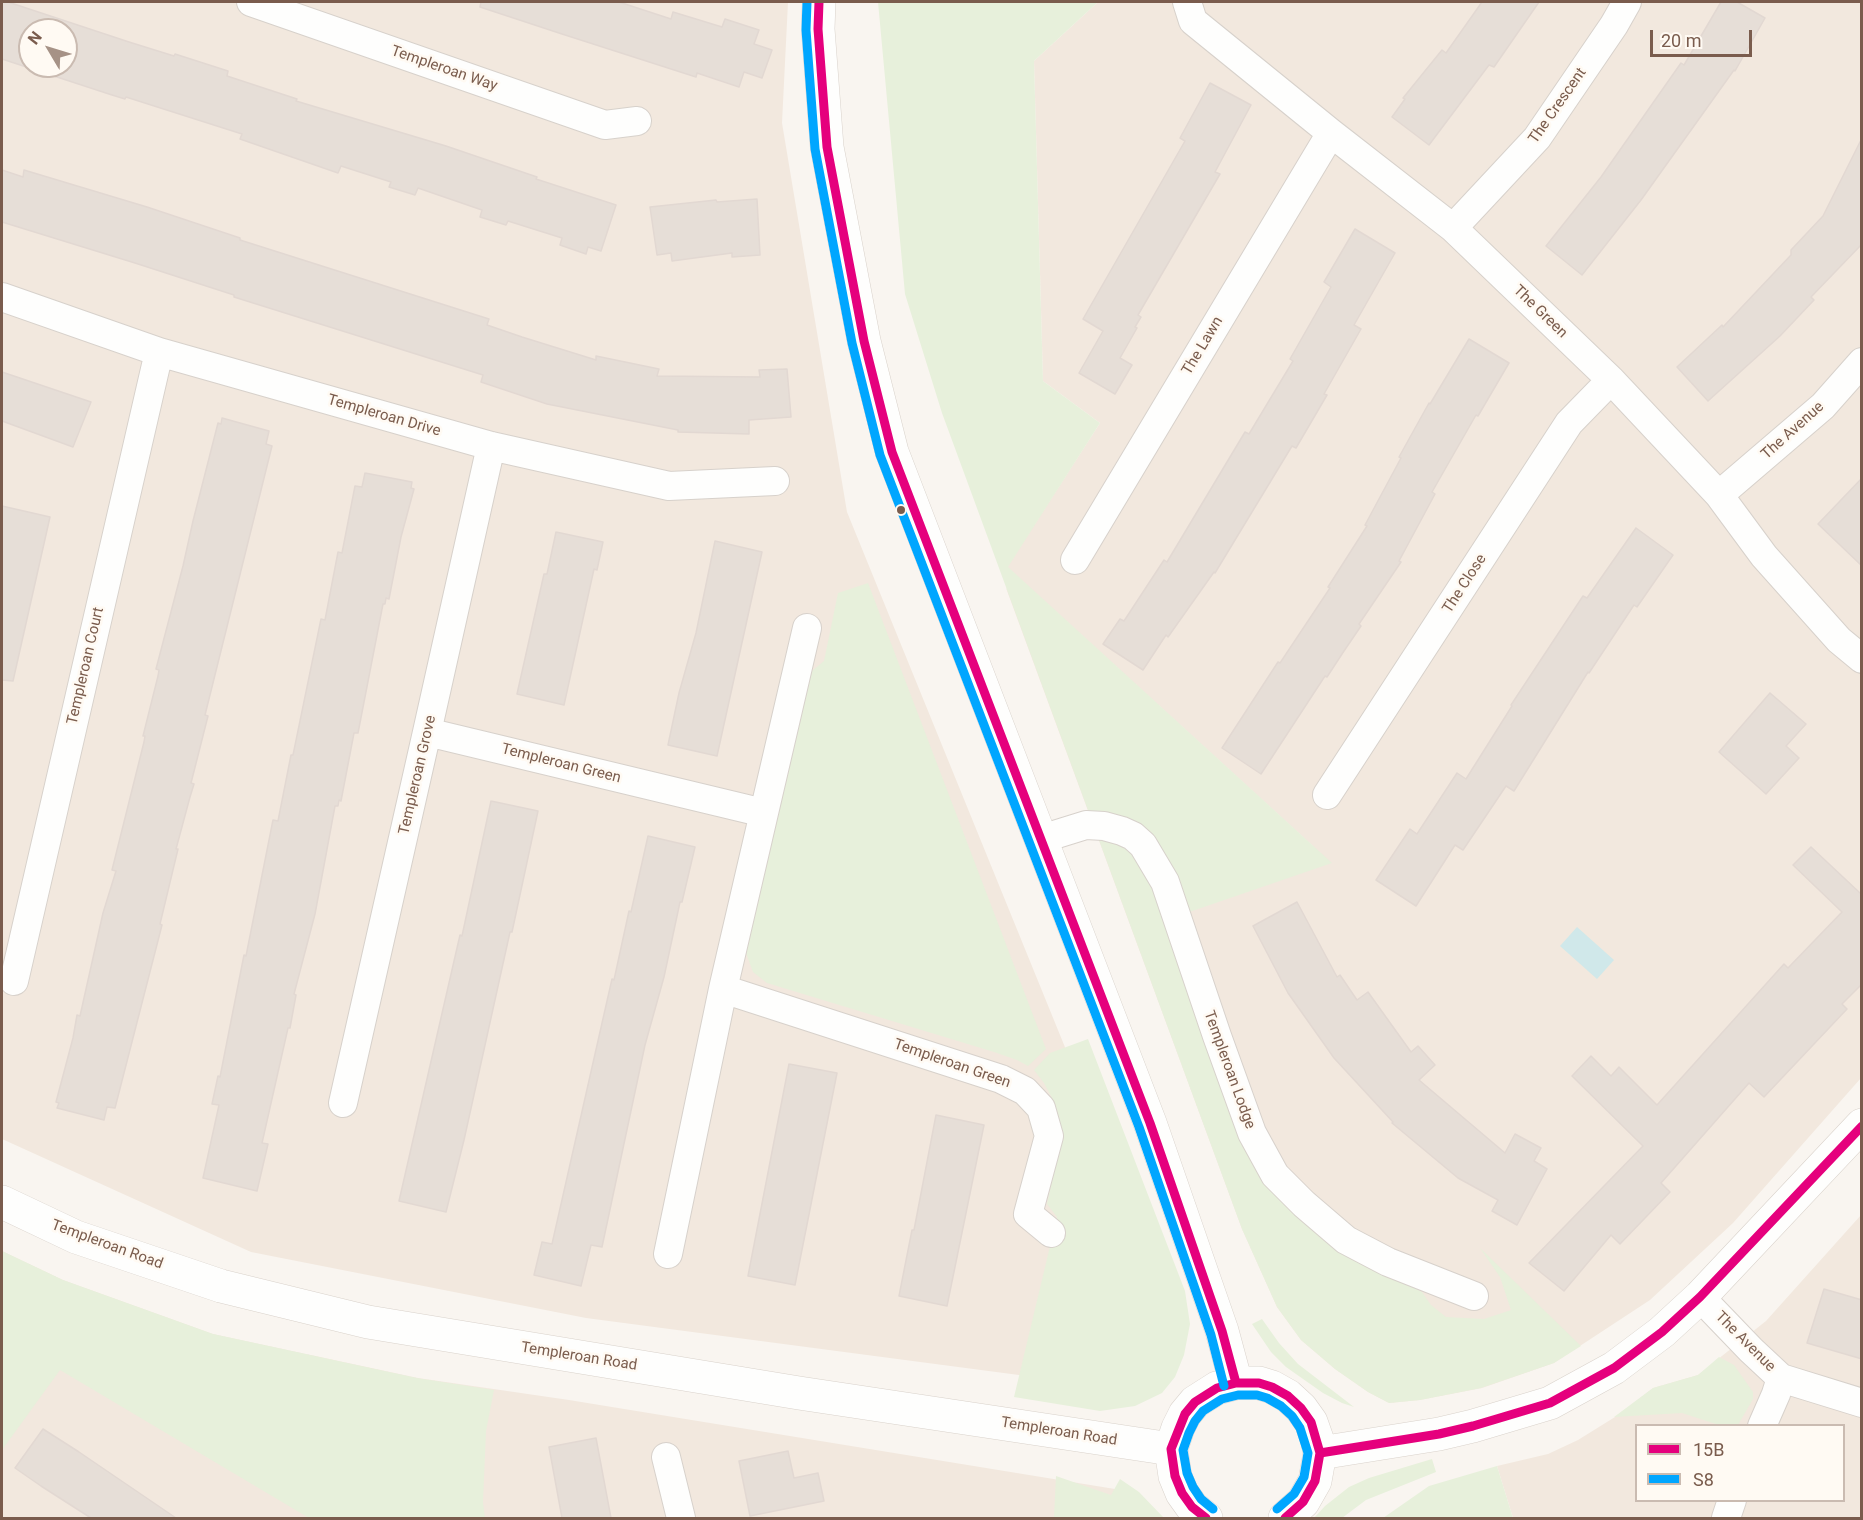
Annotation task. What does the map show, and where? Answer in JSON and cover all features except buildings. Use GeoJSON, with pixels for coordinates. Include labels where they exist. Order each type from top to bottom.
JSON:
{"type":"FeatureCollection","features":[{"type":"Feature","properties":{"kind":"street","name":"Templeroan Way"},"geometry":{"type":"LineString","coordinates":[[251,2],[605,125],[637,121]]}},
{"type":"Feature","properties":{"kind":"street"},"geometry":{"type":"LineString","coordinates":[[819,2],[818,29],[827,147],[864,341],[892,452],[1150,1123],[1222,1331],[1236,1383]]}},
{"type":"Feature","properties":{"kind":"street","name":"The Green"},"geometry":{"type":"LineString","coordinates":[[1187,2],[1193,21],[1453,228],[1611,380],[1719,495],[1764,556],[1839,640],[1862,659]]}},
{"type":"Feature","properties":{"kind":"street","name":"The Crescent"},"geometry":{"type":"LineString","coordinates":[[1453,228],[1537,138],[1614,25],[1627,2]]}},
{"type":"Feature","properties":{"kind":"street","name":"The Lawn"},"geometry":{"type":"LineString","coordinates":[[1075,560],[1331,133]]}},
{"type":"Feature","properties":{"kind":"street","name":"Templeroan Drive"},"geometry":{"type":"LineString","coordinates":[[2,297],[159,352],[490,446],[669,486],[775,481]]}},
{"type":"Feature","properties":{"kind":"street","name":"Templeroan Court"},"geometry":{"type":"LineString","coordinates":[[14,981],[159,352]]}},
{"type":"Feature","properties":{"kind":"street","name":"The Avenue"},"geometry":{"type":"LineString","coordinates":[[1719,495],[1823,406],[1862,362]]}},
{"type":"Feature","properties":{"kind":"street","name":"The Close"},"geometry":{"type":"LineString","coordinates":[[1327,795],[1569,423],[1611,380]]}},
{"type":"Feature","properties":{"kind":"street","name":"Templeroan Grove"},"geometry":{"type":"LineString","coordinates":[[343,1103],[428,732],[490,446]]}},
{"type":"Feature","properties":{"kind":"street"},"geometry":{"type":"LineString","coordinates":[[668,1254],[723,989],[807,628]]}},
{"type":"Feature","properties":{"kind":"street","name":"Templeroan Green"},"geometry":{"type":"LineString","coordinates":[[428,732],[764,813]]}},
{"type":"Feature","properties":{"kind":"street","name":"Templeroan Lodge"},"geometry":{"type":"LineString","coordinates":[[1041,839],[1086,825],[1104,826],[1133,836],[1143,845],[1166,882],[1216,1036],[1252,1133],[1275,1175],[1304,1204],[1346,1240],[1388,1262],[1474,1296]]}},
{"type":"Feature","properties":{"kind":"street","name":"Templeroan Green"},"geometry":{"type":"LineString","coordinates":[[723,989],[1001,1079],[1025,1091],[1041,1108],[1049,1136],[1028,1214],[1051,1233]]}},
{"type":"Feature","properties":{"kind":"street"},"geometry":{"type":"LineString","coordinates":[[1320,1453],[1439,1434],[1473,1426],[1550,1403],[1583,1386],[1632,1356],[1700,1297],[1862,1125]]}},
{"type":"Feature","properties":{"kind":"street","name":"Templeroan Road"},"geometry":{"type":"LineString","coordinates":[[2,1202],[76,1237],[221,1286],[368,1322],[788,1391],[1172,1449]]}},
{"type":"Feature","properties":{"kind":"street","name":"The Avenue"},"geometry":{"type":"LineString","coordinates":[[1700,1297],[1781,1378],[1862,1403]]}},
{"type":"Feature","properties":{"kind":"street"},"geometry":{"type":"LineString","coordinates":[[1762,1424],[1781,1378]]}},
{"type":"Feature","properties":{"kind":"street"},"geometry":{"type":"LineString","coordinates":[[1206,1518],[1192,1507],[1174,1476],[1172,1449],[1178,1428],[1185,1414],[1195,1402],[1217,1388],[1236,1383],[1258,1383],[1272,1387],[1288,1396],[1311,1422],[1320,1453],[1315,1481],[1303,1502],[1285,1518]]}},
{"type":"Feature","properties":{"kind":"street"},"geometry":{"type":"LineString","coordinates":[[666,1457],[681,1518]]}},
{"type":"Feature","properties":{"kind":"street"},"geometry":{"type":"LineString","coordinates":[[1726,1518],[1731,1502]]}},
{"type":"Feature","properties":{"kind":"shaded area"},"geometry":{"type":"Polygon","coordinates":[[[2,2],[788,2],[782,123],[847,512],[1170,1305],[1148,1392],[586,1318],[251,1252],[2,1139],[2,2]]]}},
{"type":"Feature","properties":{"kind":"shaded area"},"geometry":{"type":"Polygon","coordinates":[[[1098,2],[1861,2],[1861,1078],[1733,1223],[1650,1300],[1554,1363],[1482,1388],[1420,1400],[1389,1403],[1368,1392],[1335,1369],[1301,1340],[1277,1307],[1242,1229],[1006,588],[1315,848],[1007,567],[1100,423],[1043,381],[1034,61],[1098,2]]]}},
{"type":"Feature","properties":{"kind":"shaded area"},"geometry":{"type":"Polygon","coordinates":[[[1861,1215],[1861,1518],[1513,1518],[1497,1466],[1548,1454],[1578,1440],[1615,1417],[1653,1388],[1698,1375],[1766,1321],[1861,1215]]]}},
{"type":"Feature","properties":{"kind":"shaded area"},"geometry":{"type":"Polygon","coordinates":[[[2,1251],[63,1280],[213,1334],[418,1378],[569,1400],[1121,1490],[1139,1518],[2,1518],[2,1251]]]}},
{"type":"Feature","properties":{"kind":"green space"},"geometry":{"type":"Polygon","coordinates":[[[878,2],[1098,2],[1034,61],[1043,381],[1100,423],[1008,567],[1332,863],[1169,919],[1256,1158],[1346,1251],[1422,1292],[1431,1305],[1446,1317],[1484,1319],[1511,1310],[1500,1277],[1480,1248],[1581,1346],[1554,1363],[1481,1388],[1420,1400],[1389,1403],[1368,1392],[1335,1369],[1301,1340],[1277,1307],[1242,1229],[942,413],[905,294],[878,2]]]}},
{"type":"Feature","properties":{"kind":"green space"},"geometry":{"type":"Polygon","coordinates":[[[868,583],[1046,1049],[1028,1066],[994,1052],[767,983],[753,972],[746,953],[812,671],[824,661],[838,593],[868,583]]]}},
{"type":"Feature","properties":{"kind":"green space"},"geometry":{"type":"Polygon","coordinates":[[[1088,1039],[1185,1291],[1190,1324],[1184,1355],[1175,1377],[1162,1393],[1135,1406],[1100,1411],[1014,1397],[1057,1217],[1047,1204],[1060,1144],[1059,1120],[1053,1100],[1034,1070],[1050,1053],[1088,1039]]]}},
{"type":"Feature","properties":{"kind":"green space"},"geometry":{"type":"Polygon","coordinates":[[[2,1251],[63,1280],[213,1334],[417,1378],[494,1390],[486,1431],[483,1502],[485,1518],[309,1518],[60,1370],[2,1450],[2,1251]]]}},
{"type":"Feature","properties":{"kind":"green space"},"geometry":{"type":"Polygon","coordinates":[[[1262,1319],[1298,1364],[1354,1407],[1323,1393],[1286,1367],[1271,1352],[1252,1324],[1262,1319]]]}},
{"type":"Feature","properties":{"kind":"green space"},"geometry":{"type":"Polygon","coordinates":[[[1719,1357],[1734,1365],[1753,1392],[1753,1399],[1739,1424],[1716,1424],[1682,1413],[1614,1417],[1653,1388],[1698,1375],[1719,1357]]]}},
{"type":"Feature","properties":{"kind":"green space"},"geometry":{"type":"Polygon","coordinates":[[[1432,1459],[1436,1472],[1366,1500],[1342,1518],[1314,1518],[1349,1487],[1369,1478],[1432,1459]]]}},
{"type":"Feature","properties":{"kind":"green space"},"geometry":{"type":"Polygon","coordinates":[[[1497,1466],[1513,1518],[1383,1518],[1429,1486],[1497,1466]]]}},
{"type":"Feature","properties":{"kind":"green space"},"geometry":{"type":"Polygon","coordinates":[[[1056,1476],[1111,1495],[1120,1479],[1139,1492],[1164,1518],[1054,1518],[1056,1476]]]}},
{"type":"Feature","properties":{"kind":"water"},"geometry":{"type":"Polygon","coordinates":[[[1577,927],[1614,960],[1597,979],[1560,946],[1577,927]]]}},
{"type":"Feature","properties":{"kind":"transit line","name":"S8"},"geometry":{"type":"LineString","coordinates":[[807,2],[806,30],[815,149],[852,343],[880,455],[1139,1127],[1211,1335],[1224,1386]]}},
{"type":"Feature","properties":{"kind":"transit line","name":"15B"},"geometry":{"type":"LineString","coordinates":[[819,2],[818,29],[827,147],[864,341],[892,452],[1150,1123],[1222,1331],[1236,1383]]}},
{"type":"Feature","properties":{"kind":"transit line","name":"15B"},"geometry":{"type":"LineString","coordinates":[[1320,1453],[1439,1434],[1473,1426],[1550,1403],[1614,1368],[1662,1332],[1700,1297],[1862,1126]]}},
{"type":"Feature","properties":{"kind":"transit line","name":"15B"},"geometry":{"type":"LineString","coordinates":[[1206,1518],[1192,1507],[1182,1493],[1175,1476],[1171,1449],[1185,1414],[1195,1402],[1217,1388],[1236,1383],[1259,1383],[1272,1387],[1288,1396],[1311,1422],[1320,1453],[1315,1481],[1303,1502],[1285,1518]]}},
{"type":"Feature","properties":{"kind":"transit line","name":"S8"},"geometry":{"type":"LineString","coordinates":[[1213,1509],[1201,1499],[1193,1487],[1187,1473],[1183,1450],[1195,1421],[1203,1411],[1222,1399],[1238,1395],[1257,1395],[1267,1398],[1281,1406],[1300,1428],[1308,1453],[1304,1477],[1294,1494],[1277,1509]]}}]}
